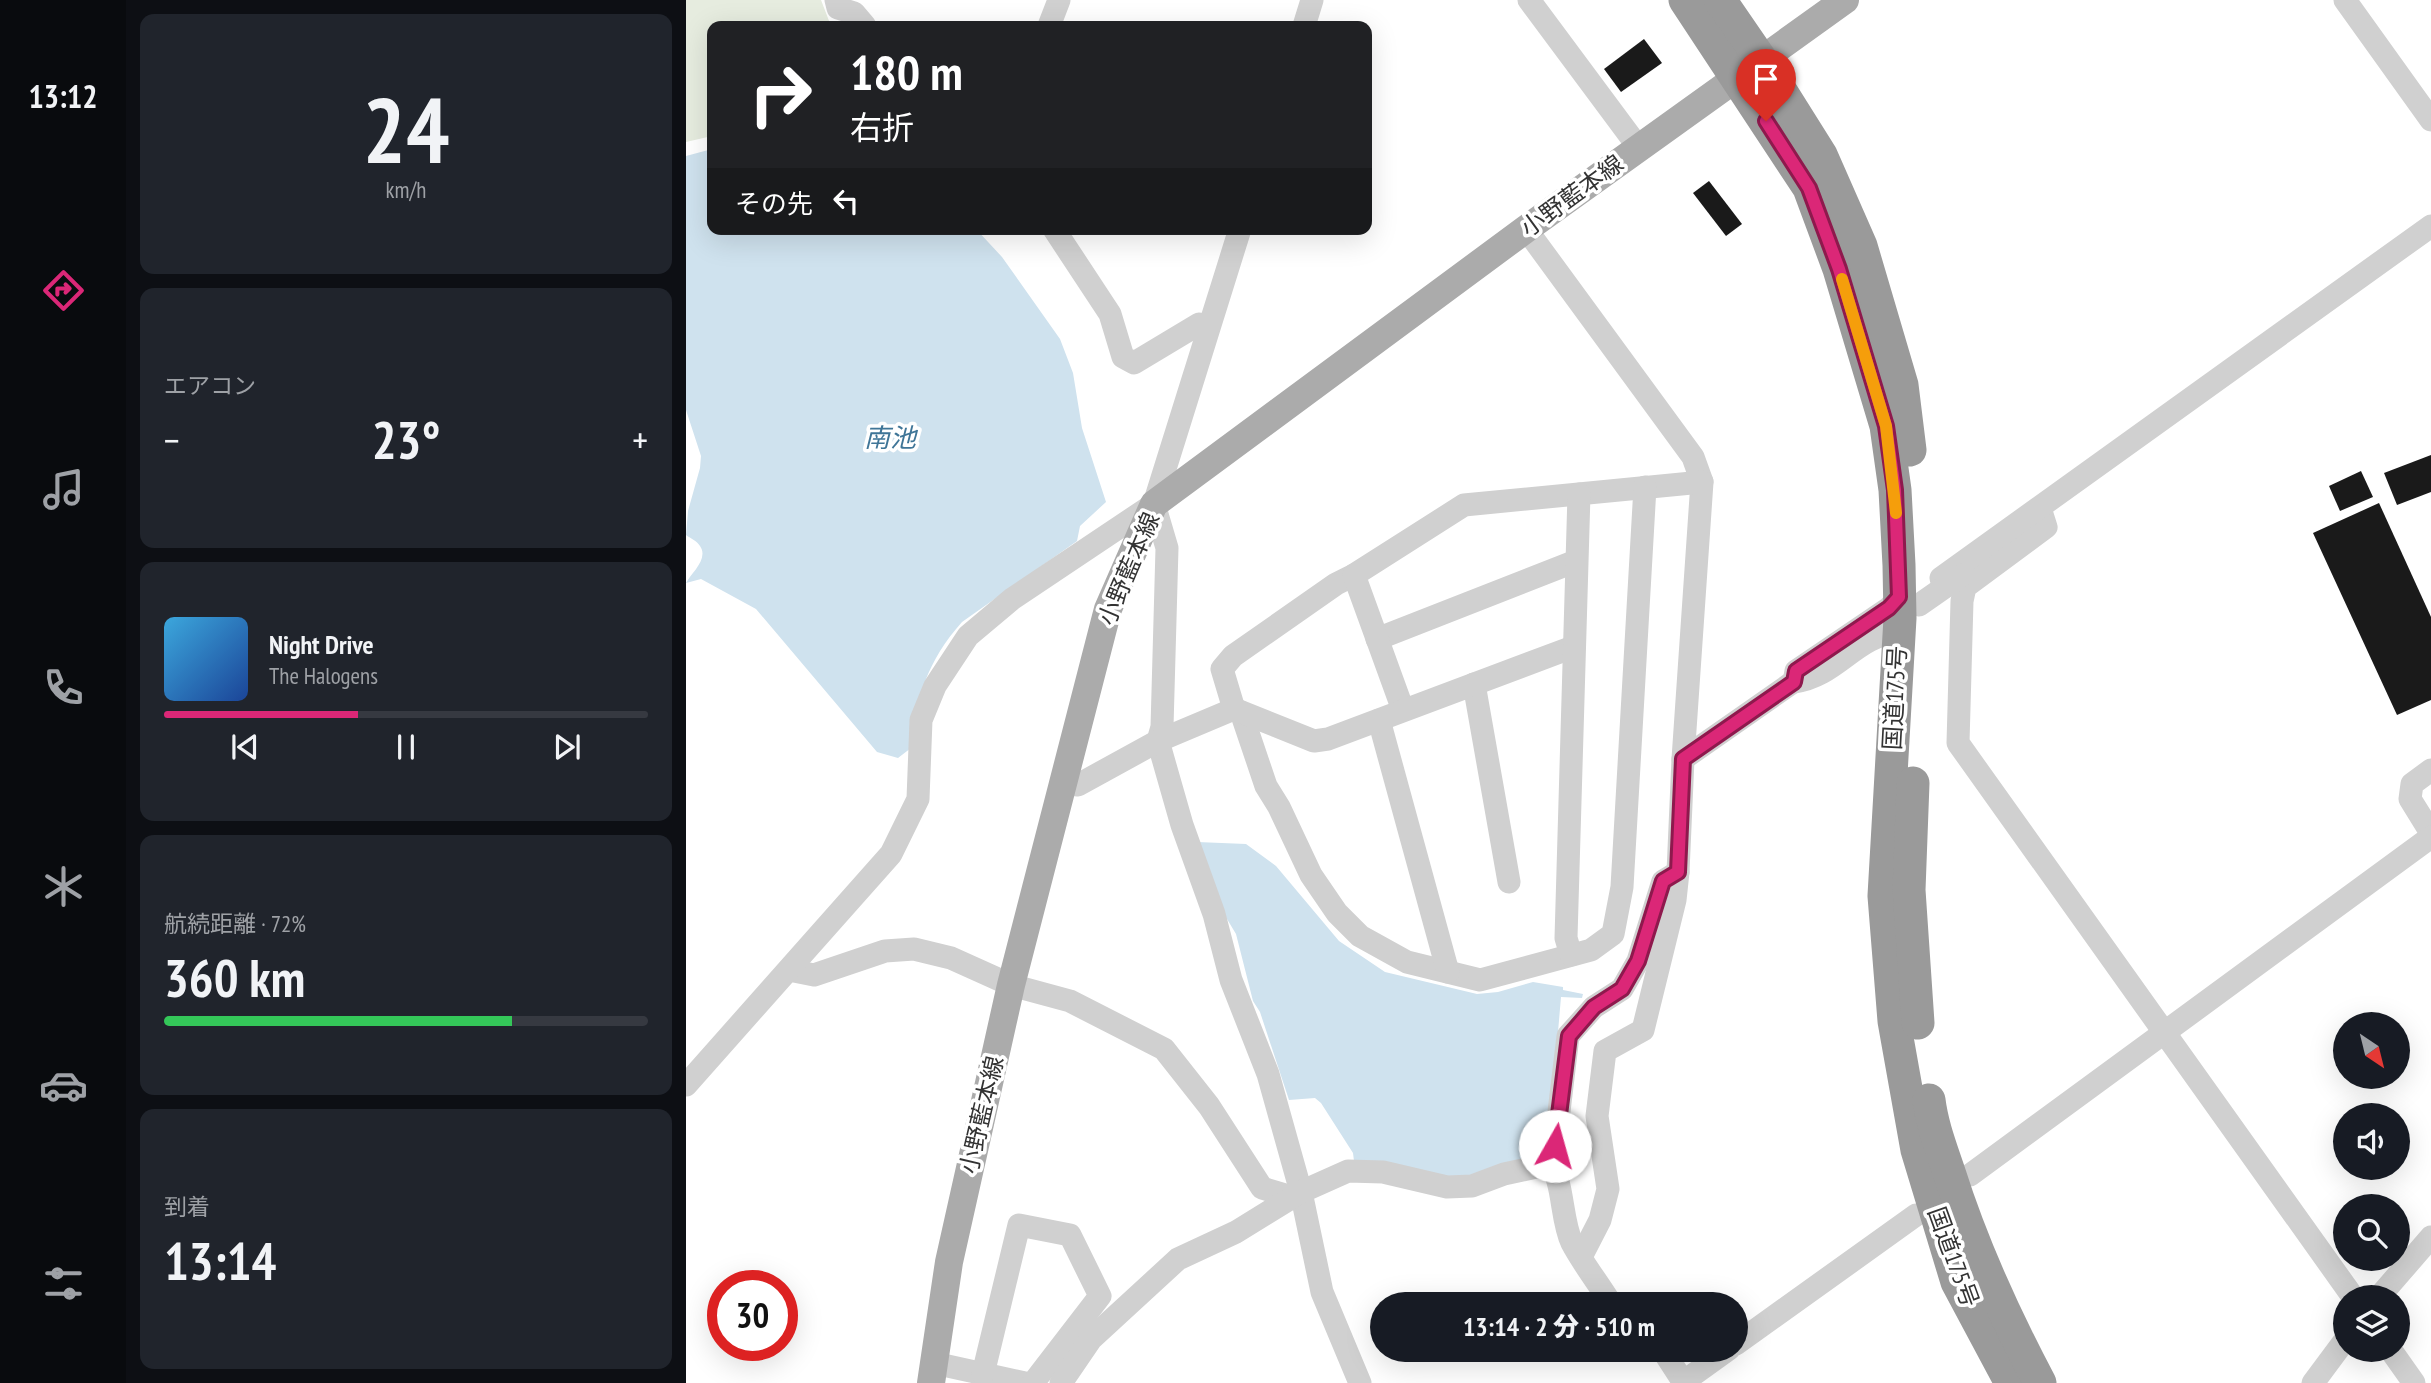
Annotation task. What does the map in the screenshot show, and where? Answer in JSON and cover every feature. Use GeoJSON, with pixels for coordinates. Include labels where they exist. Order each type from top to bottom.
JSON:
{"type":"FeatureCollection","features":[{"type":"Feature","properties":{"kind":"highway","name":"国道175号"},"geometry":{"type":"LineString","coordinates":[[1685,0],[1750,69]]}},
{"type":"Feature","properties":{"kind":"highway","name":"国道175号"},"geometry":{"type":"LineString","coordinates":[[1720,0],[1750,69],[1809,188],[1843,281],[1886,426],[1910,601],[1884,896],[1894,1020],[1917,1150],[2040,1383]]}},
{"type":"Feature","properties":{"kind":"highway","name":"国道175号"},"geometry":{"type":"LineString","coordinates":[[1943,1195],[1957,1282],[2011,1383]]}},
{"type":"Feature","properties":{"kind":"main road","name":"小野藍本線"},"geometry":{"type":"LineString","coordinates":[[933,1373],[949,1262],[1011,985],[1062,783],[1108,609],[1154,504],[1527,229],[1845,0]]}},
{"type":"Feature","properties":{"kind":"street"},"geometry":{"type":"LineString","coordinates":[[836,0],[838,8],[854,13],[860,21]]}},
{"type":"Feature","properties":{"kind":"street"},"geometry":{"type":"LineString","coordinates":[[1051,21],[1059,0]]}},
{"type":"Feature","properties":{"kind":"street"},"geometry":{"type":"LineString","coordinates":[[1306,21],[1312,0]]}},
{"type":"Feature","properties":{"kind":"street"},"geometry":{"type":"LineString","coordinates":[[1529,0],[1639,148]]}},
{"type":"Feature","properties":{"kind":"street"},"geometry":{"type":"LineString","coordinates":[[2345,0],[2431,120]]}},
{"type":"Feature","properties":{"kind":"street"},"geometry":{"type":"LineString","coordinates":[[1683,759],[1794,682],[1813,679],[1879,633],[1941,568],[2029,507],[2040,508],[2431,226]]}},
{"type":"Feature","properties":{"kind":"street"},"geometry":{"type":"LineString","coordinates":[[1527,229],[1693,457],[1702,482],[1675,900],[1643,1030],[1605,1051],[1597,1115],[1608,1189],[1600,1220],[1581,1257]]}},
{"type":"Feature","properties":{"kind":"street"},"geometry":{"type":"LineString","coordinates":[[1058,235],[1110,314],[1123,357],[1134,363],[1199,324],[1209,326]]}},
{"type":"Feature","properties":{"kind":"street"},"geometry":{"type":"LineString","coordinates":[[1238,235],[1154,504],[1167,548],[1162,727],[1158,741],[1182,825],[1214,914],[1231,980],[1268,1074],[1322,1293],[1360,1383]]}},
{"type":"Feature","properties":{"kind":"street"},"geometry":{"type":"LineString","coordinates":[[1645,487],[1622,887],[1613,934],[1591,950],[1480,980],[1407,962],[1360,936],[1337,913],[1311,875],[1279,807],[1266,786],[1222,669],[1245,648],[1336,584],[1464,505],[1645,487],[1702,482]]}},
{"type":"Feature","properties":{"kind":"street"},"geometry":{"type":"LineString","coordinates":[[1571,955],[1566,939],[1579,494]]}},
{"type":"Feature","properties":{"kind":"street"},"geometry":{"type":"LineString","coordinates":[[686,1085],[891,854],[918,799],[921,720],[934,686],[968,636],[1012,599],[1154,504]]}},
{"type":"Feature","properties":{"kind":"street"},"geometry":{"type":"LineString","coordinates":[[2040,508],[2046,527],[1965,587],[1962,601],[1958,743],[2344,1285]]}},
{"type":"Feature","properties":{"kind":"street"},"geometry":{"type":"LineString","coordinates":[[1377,639],[1576,561]]}},
{"type":"Feature","properties":{"kind":"street"},"geometry":{"type":"LineString","coordinates":[[1354,575],[1403,710]]}},
{"type":"Feature","properties":{"kind":"street"},"geometry":{"type":"LineString","coordinates":[[1794,682],[1796,671],[1889,608],[1910,601]]}},
{"type":"Feature","properties":{"kind":"street"},"geometry":{"type":"LineString","coordinates":[[1062,783],[1078,785],[1158,741],[1238,710],[1314,741],[1328,739],[1573,647]]}},
{"type":"Feature","properties":{"kind":"street"},"geometry":{"type":"LineString","coordinates":[[1474,684],[1509,882]]}},
{"type":"Feature","properties":{"kind":"street"},"geometry":{"type":"LineString","coordinates":[[1379,720],[1448,972]]}},
{"type":"Feature","properties":{"kind":"street"},"geometry":{"type":"LineString","coordinates":[[1748,1336],[1848,1264],[1854,1270],[2046,1109],[2050,1116],[2431,835],[2410,799],[2412,784],[2431,770]]}},
{"type":"Feature","properties":{"kind":"street"},"geometry":{"type":"LineString","coordinates":[[1061,1383],[1091,1339],[1178,1259],[1236,1232],[1296,1194],[1348,1171],[1383,1172],[1447,1187],[1472,1186],[1504,1174],[1541,1166],[1548,1160],[1555,1146],[1569,1036],[1594,1007],[1622,989],[1638,961],[1663,881],[1678,872]]}},
{"type":"Feature","properties":{"kind":"street"},"geometry":{"type":"LineString","coordinates":[[789,970],[814,975],[885,951],[914,949],[951,958],[1011,985],[1070,1001],[1164,1049],[1209,1106],[1262,1188],[1296,1194]]}},
{"type":"Feature","properties":{"kind":"street"},"geometry":{"type":"LineString","coordinates":[[1548,1160],[1557,1172],[1563,1212],[1572,1242],[1606,1292]]}},
{"type":"Feature","properties":{"kind":"street"},"geometry":{"type":"LineString","coordinates":[[983,1374],[1019,1225],[1070,1235],[1100,1296],[1033,1383]]}},
{"type":"Feature","properties":{"kind":"street"},"geometry":{"type":"LineString","coordinates":[[2389,1285],[2431,1237]]}},
{"type":"Feature","properties":{"kind":"street"},"geometry":{"type":"LineString","coordinates":[[2314,1383],[2333,1357]]}},
{"type":"Feature","properties":{"kind":"street"},"geometry":{"type":"LineString","coordinates":[[1669,1362],[1683,1383],[1711,1362]]}},
{"type":"Feature","properties":{"kind":"street"},"geometry":{"type":"LineString","coordinates":[[2399,1362],[2414,1383]]}},
{"type":"Feature","properties":{"kind":"street"},"geometry":{"type":"LineString","coordinates":[[933,1373],[983,1374],[1025,1383]]}},
{"type":"Feature","properties":{"kind":"shaded area"},"geometry":{"type":"Polygon","coordinates":[[[686,0],[821,0],[829,21],[707,21],[707,137],[686,142],[686,0]]]}},
{"type":"Feature","properties":{"kind":"water","name":"南池"},"geometry":{"type":"Polygon","coordinates":[[[707,150],[707,235],[982,235],[1002,257],[1060,339],[1073,373],[1082,428],[1106,502],[1080,526],[1077,541],[962,622],[950,636],[925,681],[916,713],[911,748],[898,758],[877,752],[756,609],[701,579],[686,583],[701,561],[702,551],[699,544],[686,535],[688,511],[701,456],[686,410],[686,156],[707,150]]]}},
{"type":"Feature","properties":{"kind":"water"},"geometry":{"type":"Polygon","coordinates":[[[1197,842],[1246,844],[1276,866],[1339,941],[1385,972],[1477,994],[1498,992],[1533,982],[1563,987],[1563,990],[1583,994],[1582,998],[1561,997],[1555,1067],[1544,1141],[1539,1151],[1529,1159],[1462,1181],[1354,1161],[1353,1153],[1321,1103],[1315,1098],[1289,1100],[1260,1012],[1253,1001],[1236,934],[1224,914],[1197,842]]]}},
{"type":"Feature","properties":{"kind":"building"},"geometry":{"type":"Polygon","coordinates":[[[1644,39],[1662,63],[1621,92],[1604,69],[1644,39]]]}},
{"type":"Feature","properties":{"kind":"building"},"geometry":{"type":"Polygon","coordinates":[[[1709,181],[1742,224],[1726,236],[1693,193],[1709,181]]]}},
{"type":"Feature","properties":{"kind":"building"},"geometry":{"type":"Polygon","coordinates":[[[2431,455],[2431,492],[2397,505],[2384,473],[2431,455]]]}},
{"type":"Feature","properties":{"kind":"building"},"geometry":{"type":"Polygon","coordinates":[[[2361,471],[2373,497],[2340,511],[2329,486],[2361,471]]]}},
{"type":"Feature","properties":{"kind":"building"},"geometry":{"type":"Polygon","coordinates":[[[2379,503],[2431,617],[2431,700],[2397,715],[2313,533],[2379,503]]]}},
{"type":"Feature","properties":{"kind":"slow traffic"},"geometry":{"type":"LineString","coordinates":[[1842,279],[1886,426],[1896,513]]}},
{"type":"Feature","properties":{"kind":"route"},"geometry":{"type":"LineString","coordinates":[[1555,1146],[1569,1036],[1594,1007],[1622,989],[1638,961],[1663,881],[1678,872],[1683,759],[1794,682],[1796,671],[1889,608],[1899,597],[1895,490],[1886,426],[1839,269],[1809,188],[1766,121]]}}]}
